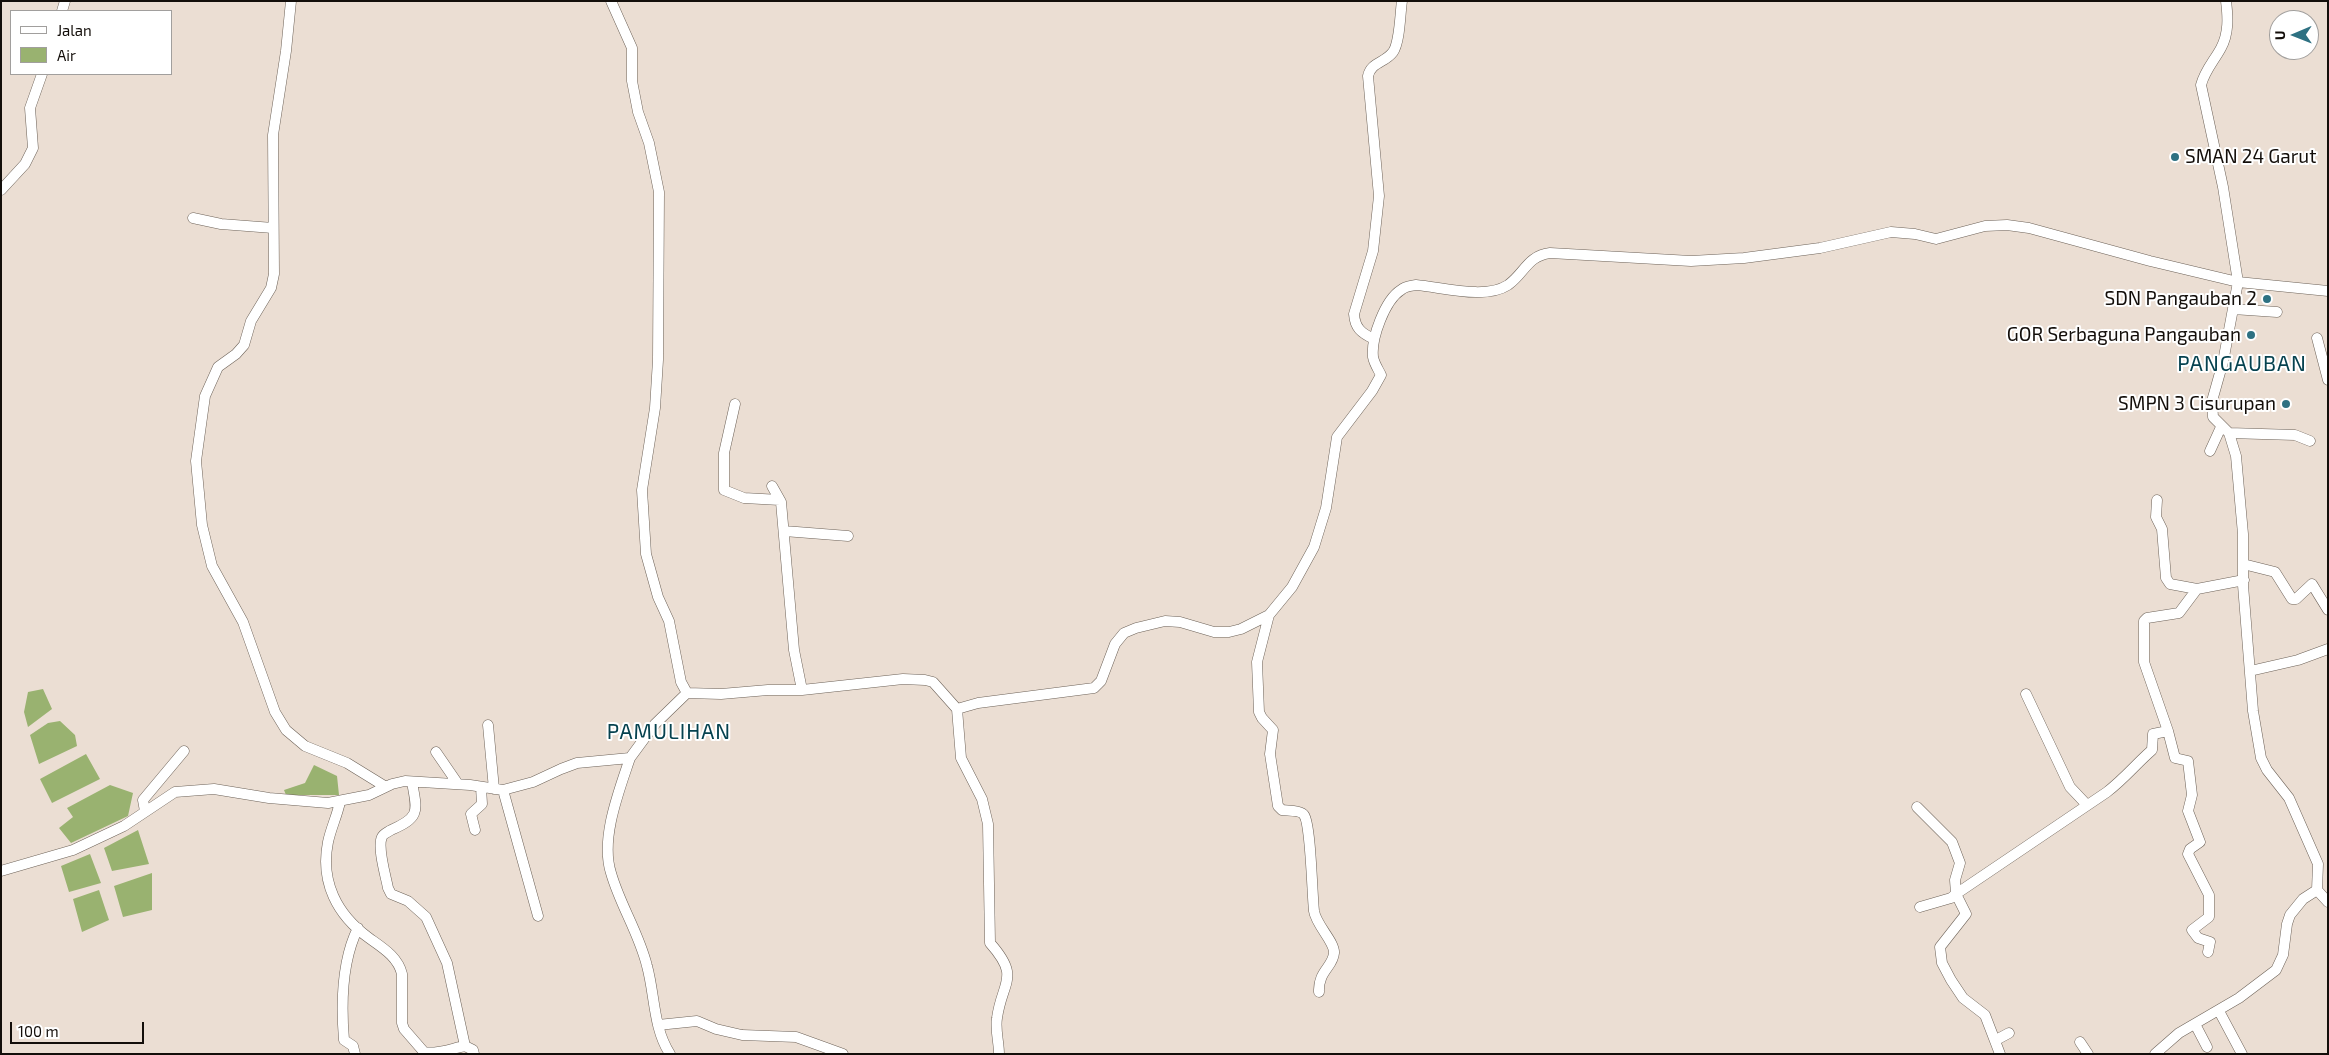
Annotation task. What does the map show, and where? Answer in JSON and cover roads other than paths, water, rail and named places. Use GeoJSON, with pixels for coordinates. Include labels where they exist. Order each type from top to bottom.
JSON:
{"type":"FeatureCollection","features":[{"type":"Feature","properties":{"kind":"street"},"geometry":{"type":"LineString","coordinates":[[291,1],[286,51],[273,135],[274,274],[271,288],[251,322],[241,349],[220,365],[205,396],[196,461],[202,525],[212,566],[243,622],[275,712],[286,730],[305,746],[347,763],[386,787]]}},
{"type":"Feature","properties":{"kind":"street"},"geometry":{"type":"LineString","coordinates":[[611,1],[632,48],[632,81],[638,112],[649,143],[659,192],[658,360],[655,408],[642,490],[646,554],[655,588],[668,621],[681,682],[687,693]]}},
{"type":"Feature","properties":{"kind":"street"},"geometry":{"type":"LineString","coordinates":[[1374,339],[1360,332],[1354,314],[1373,251],[1379,196],[1368,76],[1372,67],[1394,50],[1402,1]]}},
{"type":"Feature","properties":{"kind":"street"},"geometry":{"type":"LineString","coordinates":[[2226,1],[2228,21],[2225,38],[2221,48],[2204,72],[2201,85],[2223,187],[2238,282],[2223,362],[2212,401],[2213,417],[2225,430],[2236,456],[2243,534],[2243,564],[2253,711],[2261,758],[2267,770],[2290,798],[2318,864],[2317,890],[2328,902]]}},
{"type":"Feature","properties":{"kind":"street"},"geometry":{"type":"LineString","coordinates":[[1,190],[25,164],[33,148],[30,108],[42,75]]}},
{"type":"Feature","properties":{"kind":"street"},"geometry":{"type":"LineString","coordinates":[[194,218],[221,224],[273,228]]}},
{"type":"Feature","properties":{"kind":"street"},"geometry":{"type":"LineString","coordinates":[[957,709],[978,702],[1094,688],[1101,681],[1115,644],[1124,634],[1150,623],[1180,622],[1214,632],[1229,632],[1241,629],[1269,615],[1292,587],[1314,547],[1326,508],[1337,437],[1372,391],[1380,375],[1373,359],[1374,339],[1388,302],[1407,286],[1425,286],[1482,293],[1494,291],[1507,285],[1520,274],[1533,258],[1550,253],[1691,261],[1744,258],[1820,248],[1891,232],[1915,234],[1936,239],[1985,226],[2007,225],[2029,228],[2150,261],[2238,282],[2328,291]]}},
{"type":"Feature","properties":{"kind":"street"},"geometry":{"type":"LineString","coordinates":[[2233,309],[2277,312]]}},
{"type":"Feature","properties":{"kind":"street"},"geometry":{"type":"LineString","coordinates":[[2317,338],[2328,378]]}},
{"type":"Feature","properties":{"kind":"street"},"geometry":{"type":"LineString","coordinates":[[735,404],[724,453],[724,490],[744,498],[780,500]]}},
{"type":"Feature","properties":{"kind":"street"},"geometry":{"type":"LineString","coordinates":[[2225,430],[2295,435],[2310,441]]}},
{"type":"Feature","properties":{"kind":"street"},"geometry":{"type":"LineString","coordinates":[[2210,451],[2225,430]]}},
{"type":"Feature","properties":{"kind":"street"},"geometry":{"type":"LineString","coordinates":[[772,486],[780,500],[794,650],[802,690]]}},
{"type":"Feature","properties":{"kind":"street"},"geometry":{"type":"LineString","coordinates":[[2157,500],[2156,517],[2162,529],[2166,578],[2170,584],[2197,589],[2244,580]]}},
{"type":"Feature","properties":{"kind":"street"},"geometry":{"type":"LineString","coordinates":[[784,531],[848,536]]}},
{"type":"Feature","properties":{"kind":"street"},"geometry":{"type":"LineString","coordinates":[[2243,564],[2275,572],[2292,599],[2296,599],[2312,584],[2328,610]]}},
{"type":"Feature","properties":{"kind":"street"},"geometry":{"type":"LineString","coordinates":[[2197,589],[2179,613],[2144,620],[2144,662],[2168,731],[2175,758],[2188,762],[2192,795],[2188,811],[2200,840],[2188,851],[2188,854],[2210,897],[2208,903],[2209,917],[2192,930],[2198,938],[2210,942],[2208,952]]}},
{"type":"Feature","properties":{"kind":"street"},"geometry":{"type":"LineString","coordinates":[[1269,615],[1258,662],[1259,712],[1273,730],[1270,754],[1278,806],[1282,810],[1305,815],[1316,918],[1333,949],[1333,956],[1320,977],[1319,992]]}},
{"type":"Feature","properties":{"kind":"street"},"geometry":{"type":"LineString","coordinates":[[2250,671],[2298,660],[2328,649]]}},
{"type":"Feature","properties":{"kind":"street"},"geometry":{"type":"LineString","coordinates":[[670,1054],[658,1026],[647,966],[632,921],[610,872],[608,850],[612,811],[630,758],[655,724],[687,693],[721,694],[768,690],[802,690],[903,679],[933,682],[957,709],[961,758],[982,799],[988,824],[990,943],[1002,956],[1008,968],[1007,982],[996,1025],[1000,1054]]}},
{"type":"Feature","properties":{"kind":"street"},"geometry":{"type":"LineString","coordinates":[[2026,694],[2073,792],[2087,805]]}},
{"type":"Feature","properties":{"kind":"street"},"geometry":{"type":"LineString","coordinates":[[488,725],[498,789],[538,916]]}},
{"type":"Feature","properties":{"kind":"street"},"geometry":{"type":"LineString","coordinates":[[1920,907],[1951,898],[2087,805],[2126,777],[2138,762],[2151,752],[2154,733],[2168,731]]}},
{"type":"Feature","properties":{"kind":"street"},"geometry":{"type":"LineString","coordinates":[[145,811],[143,800],[184,751]]}},
{"type":"Feature","properties":{"kind":"street"},"geometry":{"type":"LineString","coordinates":[[436,752],[458,784]]}},
{"type":"Feature","properties":{"kind":"street"},"geometry":{"type":"LineString","coordinates":[[1,870],[73,850],[124,826],[175,792],[214,789],[269,798],[340,802],[369,795],[398,782],[458,784],[498,789],[533,782],[560,768],[577,763],[630,758]]}},
{"type":"Feature","properties":{"kind":"street"},"geometry":{"type":"LineString","coordinates":[[412,782],[416,809],[414,816],[409,822],[386,833],[382,837],[381,844],[386,874],[391,894],[408,901],[426,917],[447,963],[466,1046]]}},
{"type":"Feature","properties":{"kind":"street"},"geometry":{"type":"LineString","coordinates":[[475,830],[471,814],[482,803],[481,787]]}},
{"type":"Feature","properties":{"kind":"street"},"geometry":{"type":"LineString","coordinates":[[340,802],[327,845],[327,885],[338,905],[358,928],[387,951],[400,966],[402,974],[402,1026],[424,1052],[436,1054],[448,1049],[466,1046],[473,1050],[474,1054]]}},
{"type":"Feature","properties":{"kind":"street"},"geometry":{"type":"LineString","coordinates":[[1917,807],[1952,842],[1960,863],[1955,880],[1956,894],[1966,914],[1940,947],[1942,963],[1963,998],[1985,1014],[2000,1054]]}},
{"type":"Feature","properties":{"kind":"street"},"geometry":{"type":"LineString","coordinates":[[2160,1052],[2179,1033],[2219,1011],[2276,970],[2283,956],[2290,915],[2303,899],[2317,890]]}},
{"type":"Feature","properties":{"kind":"street"},"geometry":{"type":"LineString","coordinates":[[355,1054],[353,1046],[344,1040],[344,1000],[351,942],[358,928]]}},
{"type":"Feature","properties":{"kind":"street"},"geometry":{"type":"LineString","coordinates":[[2219,1011],[2242,1054]]}},
{"type":"Feature","properties":{"kind":"street"},"geometry":{"type":"LineString","coordinates":[[658,1026],[697,1021],[716,1029],[742,1035],[796,1037],[843,1054]]}},
{"type":"Feature","properties":{"kind":"street"},"geometry":{"type":"LineString","coordinates":[[2195,1024],[2207,1047]]}},
{"type":"Feature","properties":{"kind":"street"},"geometry":{"type":"LineString","coordinates":[[1996,1040],[2010,1033]]}},
{"type":"Feature","properties":{"kind":"street"},"geometry":{"type":"LineString","coordinates":[[2080,1042],[2088,1054]]}},
{"type":"Feature","properties":{"kind":"water"},"geometry":{"type":"Polygon","coordinates":[[[43,689],[52,709],[28,727],[24,712],[28,692],[43,689]]]}},
{"type":"Feature","properties":{"kind":"water"},"geometry":{"type":"Polygon","coordinates":[[[60,721],[75,735],[77,746],[39,764],[30,735],[48,723],[60,721]]]}},
{"type":"Feature","properties":{"kind":"water"},"geometry":{"type":"Polygon","coordinates":[[[86,754],[100,779],[52,803],[40,779],[86,754]]]}},
{"type":"Feature","properties":{"kind":"water"},"geometry":{"type":"Polygon","coordinates":[[[314,765],[337,776],[339,795],[286,795],[284,790],[305,783],[314,765]]]}},
{"type":"Feature","properties":{"kind":"water"},"geometry":{"type":"Polygon","coordinates":[[[110,785],[133,793],[128,816],[71,843],[59,828],[73,817],[67,808],[110,785]]]}},
{"type":"Feature","properties":{"kind":"water"},"geometry":{"type":"Polygon","coordinates":[[[138,830],[149,864],[112,871],[104,848],[138,830]]]}},
{"type":"Feature","properties":{"kind":"water"},"geometry":{"type":"Polygon","coordinates":[[[90,854],[101,883],[69,892],[61,866],[90,854]]]}},
{"type":"Feature","properties":{"kind":"water"},"geometry":{"type":"Polygon","coordinates":[[[152,873],[152,910],[123,917],[114,886],[152,873]]]}},
{"type":"Feature","properties":{"kind":"water"},"geometry":{"type":"Polygon","coordinates":[[[99,890],[109,920],[82,932],[73,899],[99,890]]]}},
{"type":"Feature","properties":{"kind":"place","name":"SMAN 24 Garut"},"geometry":{"type":"Point","coordinates":[2175,157]}},
{"type":"Feature","properties":{"kind":"place","name":"SDN Pangauban 2"},"geometry":{"type":"Point","coordinates":[2267,299]}},
{"type":"Feature","properties":{"kind":"place","name":"GOR Serbaguna Pangauban"},"geometry":{"type":"Point","coordinates":[2251,335]}},
{"type":"Feature","properties":{"kind":"place","name":"SMPN 3 Cisurupan"},"geometry":{"type":"Point","coordinates":[2286,404]}},
{"type":"Feature","properties":{"kind":"district","name":"PANGAUBAN"},"geometry":{"type":"Point","coordinates":[2242,364]}},
{"type":"Feature","properties":{"kind":"district","name":"PAMULIHAN"},"geometry":{"type":"Point","coordinates":[669,732]}}]}
